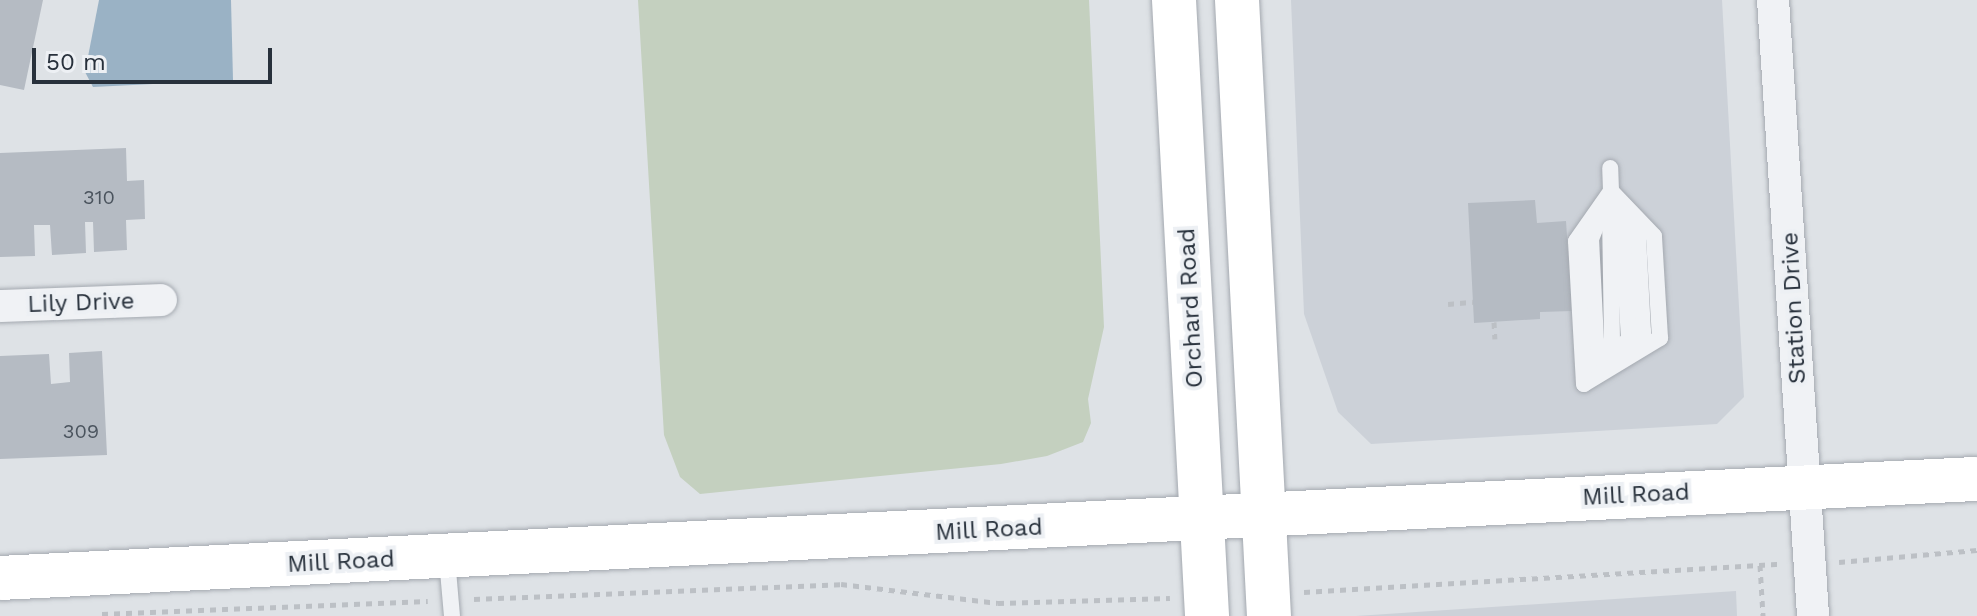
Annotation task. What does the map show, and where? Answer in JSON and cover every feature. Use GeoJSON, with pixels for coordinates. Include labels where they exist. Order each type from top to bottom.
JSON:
{"type":"FeatureCollection","features":[{"type":"Feature","properties":{"kind":"street","name":"Orchard Road"},"geometry":{"type":"LineString","coordinates":[[1174,0],[1207,616]]}},
{"type":"Feature","properties":{"kind":"street"},"geometry":{"type":"LineString","coordinates":[[1237,0],[1269,616]]}},
{"type":"Feature","properties":{"kind":"street","name":"Station Drive"},"geometry":{"type":"LineString","coordinates":[[1773,0],[1813,616]]}},
{"type":"Feature","properties":{"kind":"street","name":"Lily Drive"},"geometry":{"type":"LineString","coordinates":[[0,306],[161,300]]}},
{"type":"Feature","properties":{"kind":"street","name":"Mill Road"},"geometry":{"type":"LineString","coordinates":[[0,578],[1201,520],[1804,485],[1977,479]]}},
{"type":"Feature","properties":{"kind":"lane"},"geometry":{"type":"LineString","coordinates":[[1584,384],[1612,340],[1610,168]]}},
{"type":"Feature","properties":{"kind":"lane"},"geometry":{"type":"LineString","coordinates":[[1584,384],[1576,241],[1611,191]]}},
{"type":"Feature","properties":{"kind":"lane"},"geometry":{"type":"LineString","coordinates":[[1584,384],[1643,339],[1638,237],[1611,191]]}},
{"type":"Feature","properties":{"kind":"lane"},"geometry":{"type":"LineString","coordinates":[[447,557],[451,608]]}},
{"type":"Feature","properties":{"kind":"path"},"geometry":{"type":"LineString","coordinates":[[1448,304],[1473,302]]}},
{"type":"Feature","properties":{"kind":"path"},"geometry":{"type":"LineString","coordinates":[[1494,322],[1495,339]]}},
{"type":"Feature","properties":{"kind":"path"},"geometry":{"type":"LineString","coordinates":[[1848,561],[1977,550]]}},
{"type":"Feature","properties":{"kind":"path"},"geometry":{"type":"LineString","coordinates":[[1760,565],[1763,616]]}},
{"type":"Feature","properties":{"kind":"path"},"geometry":{"type":"LineString","coordinates":[[1327,591],[1769,565]]}},
{"type":"Feature","properties":{"kind":"path"},"geometry":{"type":"LineString","coordinates":[[89,615],[451,608],[841,584],[998,603],[1167,598]]}},
{"type":"Feature","properties":{"kind":"shaded area"},"geometry":{"type":"Polygon","coordinates":[[[1291,0],[1722,0],[1744,397],[1717,424],[1371,444],[1338,412],[1304,314],[1291,0]]]}},
{"type":"Feature","properties":{"kind":"shaded area"},"geometry":{"type":"Polygon","coordinates":[[[1736,591],[1737,616],[1356,616],[1736,591]]]}},
{"type":"Feature","properties":{"kind":"green space"},"geometry":{"type":"Polygon","coordinates":[[[638,0],[1089,0],[1104,327],[1088,399],[1091,423],[1083,442],[1047,456],[1001,464],[700,494],[680,477],[664,435],[638,0]]]}},
{"type":"Feature","properties":{"kind":"water"},"geometry":{"type":"Polygon","coordinates":[[[99,0],[231,0],[233,80],[93,87],[85,72],[99,0]]]}},
{"type":"Feature","properties":{"kind":"building"},"geometry":{"type":"Polygon","coordinates":[[[0,0],[43,0],[24,90],[0,85],[0,0]]]}},
{"type":"Feature","properties":{"kind":"building"},"geometry":{"type":"Polygon","coordinates":[[[126,148],[127,181],[144,180],[145,219],[126,220],[127,250],[94,252],[93,222],[85,222],[86,253],[52,255],[50,225],[34,225],[35,256],[0,257],[0,153],[126,148]]]}},
{"type":"Feature","properties":{"kind":"building"},"geometry":{"type":"Polygon","coordinates":[[[1535,200],[1537,223],[1566,221],[1568,251],[1639,247],[1642,295],[1571,298],[1572,311],[1540,312],[1540,319],[1474,323],[1468,203],[1535,200]]]}},
{"type":"Feature","properties":{"kind":"building"},"geometry":{"type":"Polygon","coordinates":[[[102,351],[107,455],[0,459],[0,356],[49,354],[51,384],[70,382],[69,353],[102,351]]]}}]}
